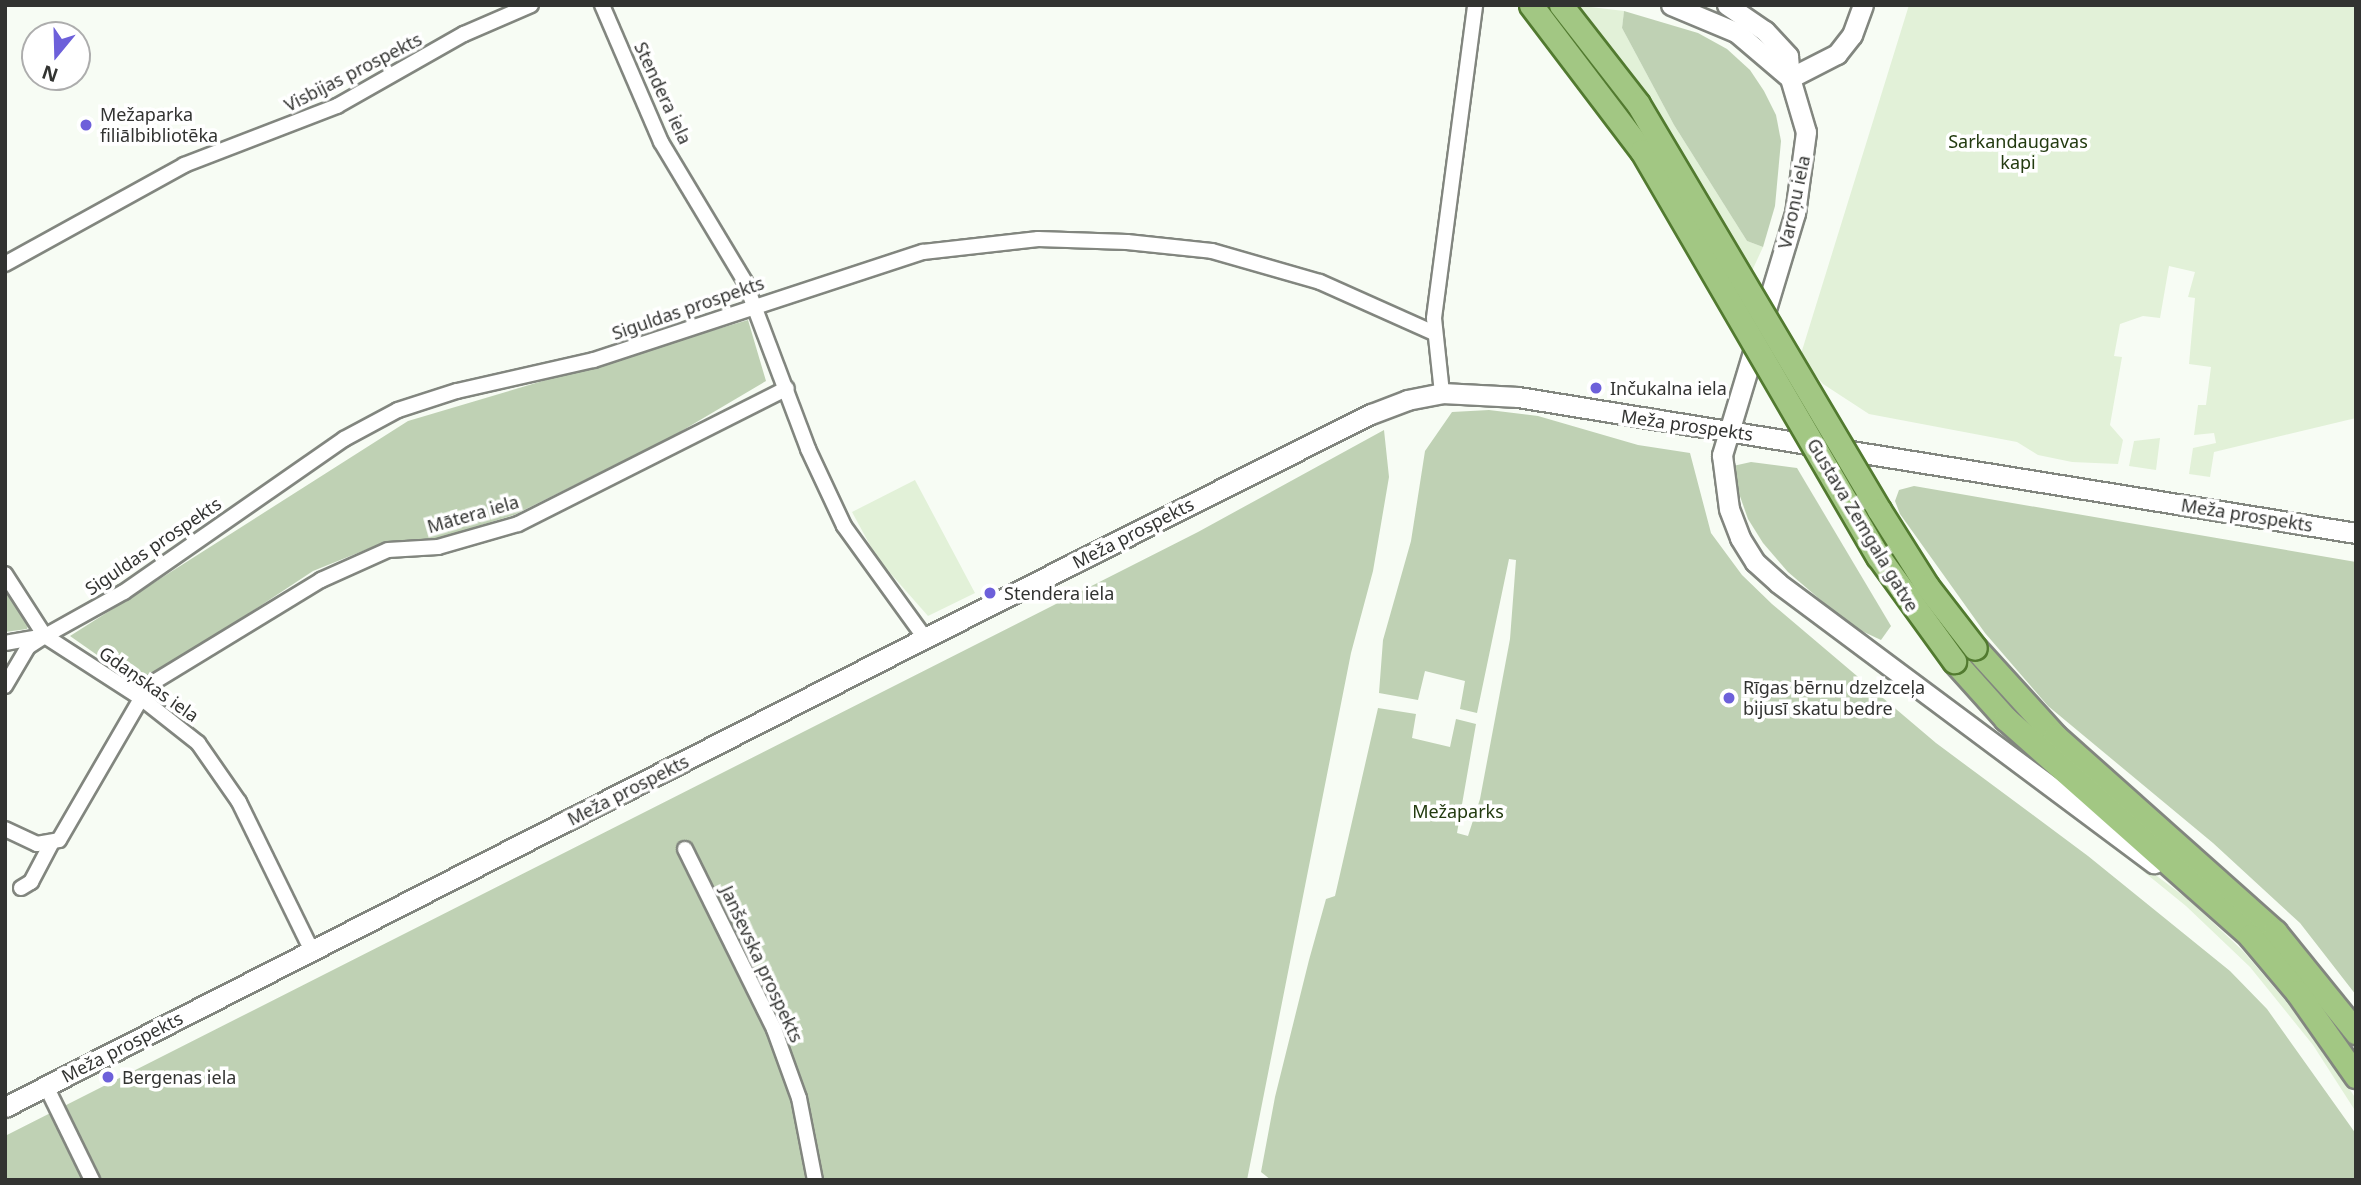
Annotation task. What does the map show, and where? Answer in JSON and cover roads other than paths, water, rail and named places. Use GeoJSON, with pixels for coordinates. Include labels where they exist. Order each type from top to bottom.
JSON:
{"type":"FeatureCollection","features":[{"type":"Feature","properties":{"kind":"main road","name":"Gustava Zemgala gatve"},"geometry":{"type":"LineString","coordinates":[[1531,5],[1642,151],[1878,556],[1954,661],[2006,719],[2250,936],[2297,992],[2356,1076]]}},
{"type":"Feature","properties":{"kind":"main road","name":"Gustava Zemgala gatve"},"geometry":{"type":"LineString","coordinates":[[1561,5],[1645,116],[1927,586],[1975,648],[2054,736],[2188,850],[2293,952],[2356,1032]]}},
{"type":"Feature","properties":{"kind":"main road"},"geometry":{"type":"LineString","coordinates":[[2293,952],[2342,995],[2356,1013]]}},
{"type":"Feature","properties":{"kind":"street","name":"Visbijas prospekts"},"geometry":{"type":"LineString","coordinates":[[5,264],[184,165],[337,106],[464,34],[531,5]]}},
{"type":"Feature","properties":{"kind":"street","name":"Stendera iela"},"geometry":{"type":"LineString","coordinates":[[603,5],[649,118],[733,256],[844,526],[925,638]]}},
{"type":"Feature","properties":{"kind":"street"},"geometry":{"type":"LineString","coordinates":[[1441,393],[1434,333],[1458,115],[1475,5]]}},
{"type":"Feature","properties":{"kind":"street"},"geometry":{"type":"LineString","coordinates":[[1671,5],[1736,32],[1790,78]]}},
{"type":"Feature","properties":{"kind":"street"},"geometry":{"type":"LineString","coordinates":[[1727,5],[1756,23],[1783,49],[1791,61],[1790,78]]}},
{"type":"Feature","properties":{"kind":"street"},"geometry":{"type":"LineString","coordinates":[[1790,78],[1837,54],[1852,35],[1863,5]]}},
{"type":"Feature","properties":{"kind":"street","name":"Varoņu iela"},"geometry":{"type":"LineString","coordinates":[[1790,78],[1805,123],[1802,183],[1731,432],[1722,455],[1728,509],[1755,562],[1858,645],[2250,936]]}},
{"type":"Feature","properties":{"kind":"street","name":"Siguldas prospekts"},"geometry":{"type":"LineString","coordinates":[[5,643],[45,636],[124,592],[344,439],[398,410],[457,391],[594,360],[754,304],[923,252],[1038,239],[1127,242],[1212,251],[1274,266],[1320,282],[1434,333]]}},
{"type":"Feature","properties":{"kind":"street","name":"Mātera iela"},"geometry":{"type":"LineString","coordinates":[[21,888],[31,882],[51,844],[66,832],[149,685],[321,580],[388,550],[438,547],[518,524],[787,388]]}},
{"type":"Feature","properties":{"kind":"street","name":"Meža prospekts"},"geometry":{"type":"LineString","coordinates":[[5,1107],[1371,414],[1441,393],[1518,397],[2356,533]]}},
{"type":"Feature","properties":{"kind":"street","name":"Gdaņskas iela"},"geometry":{"type":"LineString","coordinates":[[5,574],[45,636],[141,698],[198,743],[239,802],[312,951]]}},
{"type":"Feature","properties":{"kind":"street"},"geometry":{"type":"LineString","coordinates":[[5,686],[28,647],[45,636]]}},
{"type":"Feature","properties":{"kind":"street"},"geometry":{"type":"LineString","coordinates":[[5,830],[51,844]]}},
{"type":"Feature","properties":{"kind":"street","name":"Janševska prospekts"},"geometry":{"type":"LineString","coordinates":[[685,849],[774,1029],[799,1098],[815,1180]]}},
{"type":"Feature","properties":{"kind":"street"},"geometry":{"type":"LineString","coordinates":[[46,1086],[92,1180]]}},
{"type":"Feature","properties":{"kind":"place","name":"Mežaparka filiālbibliotēka"},"geometry":{"type":"Point","coordinates":[86,125]}},
{"type":"Feature","properties":{"kind":"place","name":"Inčukalna iela"},"geometry":{"type":"Point","coordinates":[1596,388]}},
{"type":"Feature","properties":{"kind":"place","name":"Stendera iela"},"geometry":{"type":"Point","coordinates":[990,593]}},
{"type":"Feature","properties":{"kind":"place","name":"Rīgas bērnu dzelzceļa bijusī skatu bedre"},"geometry":{"type":"Point","coordinates":[1729,698]}},
{"type":"Feature","properties":{"kind":"place","name":"Bergenas iela"},"geometry":{"type":"Point","coordinates":[108,1077]}},
{"type":"Feature","properties":{"kind":"park label","name":"Sarkandaugavas kapi"},"geometry":{"type":"Point","coordinates":[2018,152]}},
{"type":"Feature","properties":{"kind":"park label","name":"Mežaparks"},"geometry":{"type":"Point","coordinates":[1458,811]}}]}
